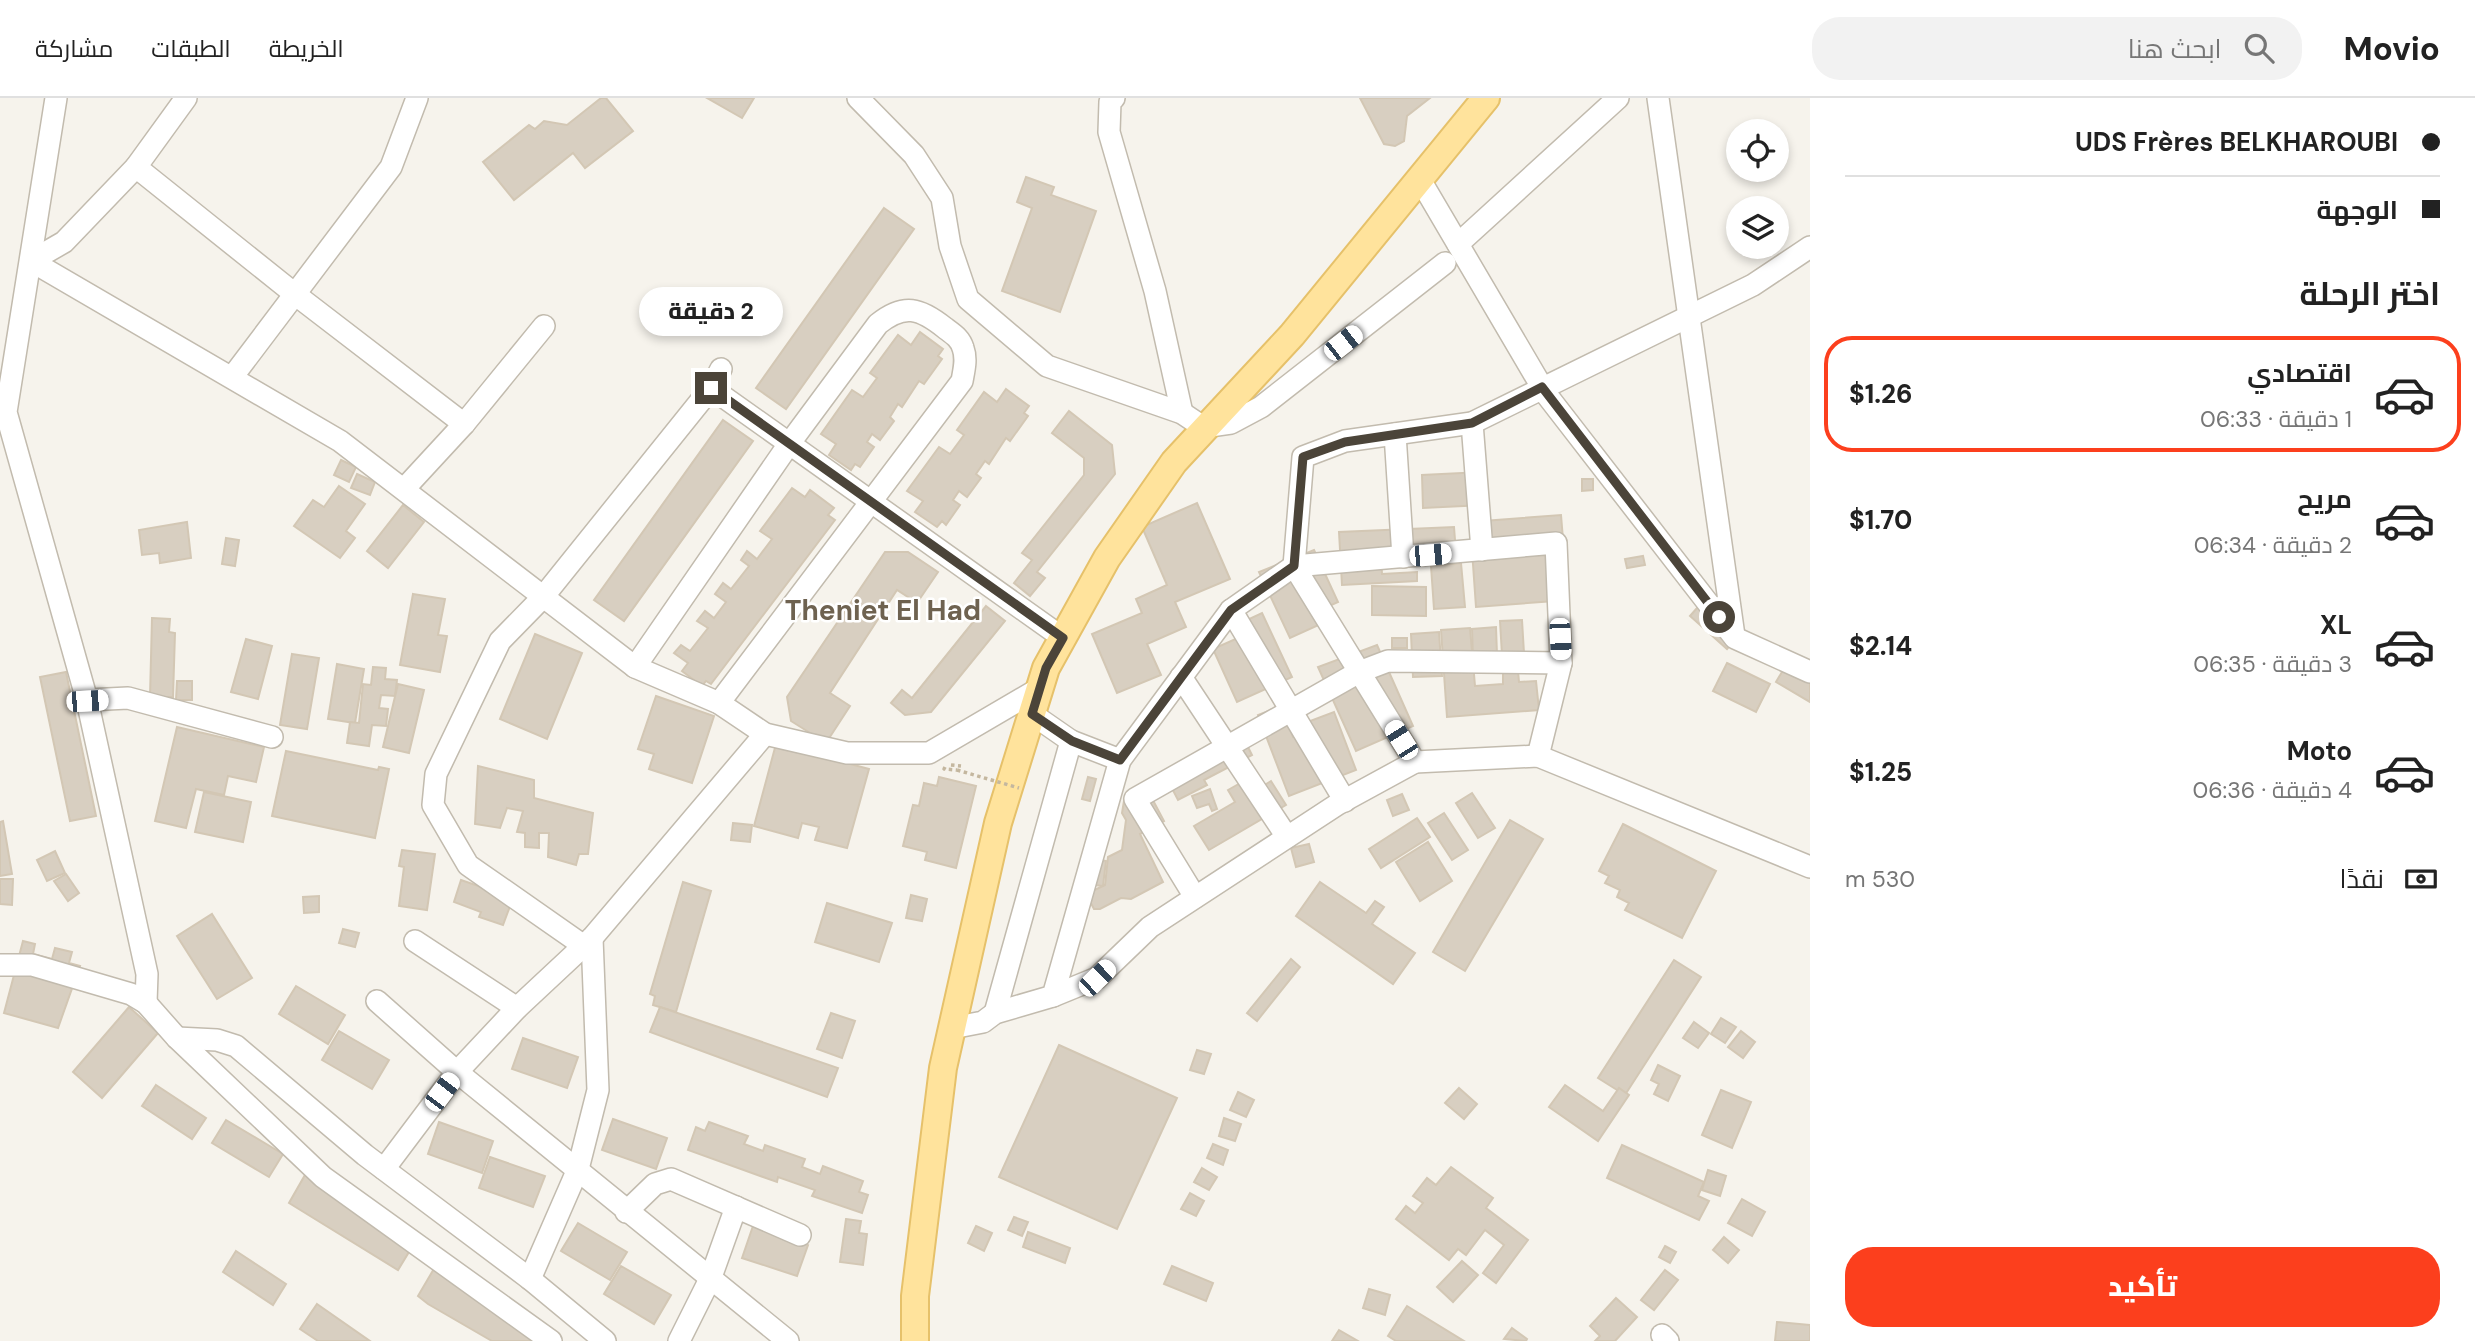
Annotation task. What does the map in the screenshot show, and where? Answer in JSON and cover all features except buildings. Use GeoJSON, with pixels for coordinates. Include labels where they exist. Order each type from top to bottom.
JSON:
{"type":"FeatureCollection","features":[{"type":"Feature","properties":{"kind":"main road"},"geometry":{"type":"LineString","coordinates":[[915,1341],[922,1242],[943,1068],[998,823],[1046,668],[1107,558],[1174,462],[1193,420],[1292,335],[1486,98]]}},
{"type":"Feature","properties":{"kind":"street"},"geometry":{"type":"LineString","coordinates":[[56,98],[6,412],[87,701],[148,974],[146,1003]]}},
{"type":"Feature","properties":{"kind":"street"},"geometry":{"type":"LineString","coordinates":[[31,261],[64,242],[136,167],[186,98]]}},
{"type":"Feature","properties":{"kind":"street"},"geometry":{"type":"LineString","coordinates":[[233,376],[391,167],[417,98]]}},
{"type":"Feature","properties":{"kind":"street"},"geometry":{"type":"LineString","coordinates":[[858,98],[914,155],[942,198],[950,246],[968,299],[1047,366],[1193,420],[1231,423],[1261,407],[1445,263]]}},
{"type":"Feature","properties":{"kind":"street"},"geometry":{"type":"LineString","coordinates":[[1114,98],[1110,102],[1109,132],[1193,420]]}},
{"type":"Feature","properties":{"kind":"street"},"geometry":{"type":"LineString","coordinates":[[1458,244],[1618,98]]}},
{"type":"Feature","properties":{"kind":"street"},"geometry":{"type":"LineString","coordinates":[[1658,98],[1691,314],[1735,638]]}},
{"type":"Feature","properties":{"kind":"street"},"geometry":{"type":"LineString","coordinates":[[136,167],[464,424]]}},
{"type":"Feature","properties":{"kind":"street"},"geometry":{"type":"LineString","coordinates":[[1419,178],[1542,387],[1735,638],[1810,672]]}},
{"type":"Feature","properties":{"kind":"street"},"geometry":{"type":"LineString","coordinates":[[1415,762],[1294,566],[1303,457],[1345,442],[1472,423],[1753,285],[1810,247]]}},
{"type":"Feature","properties":{"kind":"street"},"geometry":{"type":"LineString","coordinates":[[31,261],[233,376],[340,441],[635,667],[719,704],[765,734],[846,753],[929,753],[1040,688]]}},
{"type":"Feature","properties":{"kind":"street"},"geometry":{"type":"LineString","coordinates":[[635,667],[789,444],[878,324],[892,312],[911,310],[927,314],[958,338],[966,363],[962,381],[719,704]]}},
{"type":"Feature","properties":{"kind":"street"},"geometry":{"type":"LineString","coordinates":[[404,489],[464,424],[544,326]]}},
{"type":"Feature","properties":{"kind":"street"},"geometry":{"type":"LineString","coordinates":[[588,942],[468,865],[433,805],[436,774],[500,641],[543,597],[711,388],[721,369]]}},
{"type":"Feature","properties":{"kind":"street"},"geometry":{"type":"LineString","coordinates":[[711,388],[1063,638]]}},
{"type":"Feature","properties":{"kind":"street"},"geometry":{"type":"LineString","coordinates":[[1472,423],[1482,550]]}},
{"type":"Feature","properties":{"kind":"street"},"geometry":{"type":"LineString","coordinates":[[1395,434],[1403,557]]}},
{"type":"Feature","properties":{"kind":"street"},"geometry":{"type":"LineString","coordinates":[[1053,996],[1120,760],[1231,610],[1294,566],[1556,543],[1561,663],[1538,756]]}},
{"type":"Feature","properties":{"kind":"street"},"geometry":{"type":"LineString","coordinates":[[1231,610],[1345,800]]}},
{"type":"Feature","properties":{"kind":"street"},"geometry":{"type":"LineString","coordinates":[[1195,897],[1135,799],[1359,672],[1388,662],[1561,663]]}},
{"type":"Feature","properties":{"kind":"street"},"geometry":{"type":"LineString","coordinates":[[1181,677],[1287,838]]}},
{"type":"Feature","properties":{"kind":"street"},"geometry":{"type":"LineString","coordinates":[[87,701],[128,698],[272,737]]}},
{"type":"Feature","properties":{"kind":"street"},"geometry":{"type":"LineString","coordinates":[[1032,714],[1072,741],[1120,760]]}},
{"type":"Feature","properties":{"kind":"street"},"geometry":{"type":"LineString","coordinates":[[384,1169],[457,1072],[517,1008],[588,942],[765,734]]}},
{"type":"Feature","properties":{"kind":"street"},"geometry":{"type":"LineString","coordinates":[[995,1013],[1072,741]]}},
{"type":"Feature","properties":{"kind":"street"},"geometry":{"type":"LineString","coordinates":[[952,1028],[983,1022],[995,1013],[1053,996],[1097,978],[1150,926],[1345,800],[1415,762],[1538,756],[1810,867]]}},
{"type":"Feature","properties":{"kind":"street"},"geometry":{"type":"LineString","coordinates":[[415,941],[517,1008]]}},
{"type":"Feature","properties":{"kind":"street"},"geometry":{"type":"LineString","coordinates":[[530,1279],[578,1169],[598,1090],[588,942]]}},
{"type":"Feature","properties":{"kind":"street"},"geometry":{"type":"LineString","coordinates":[[0,965],[32,965],[131,994],[146,1003],[177,1038],[323,1177],[551,1341]]}},
{"type":"Feature","properties":{"kind":"street"},"geometry":{"type":"LineString","coordinates":[[377,1002],[626,1212],[711,1277],[788,1341]]}},
{"type":"Feature","properties":{"kind":"street"},"geometry":{"type":"LineString","coordinates":[[177,1038],[217,1040],[236,1046],[384,1169],[530,1279],[605,1341]]}},
{"type":"Feature","properties":{"kind":"street"},"geometry":{"type":"LineString","coordinates":[[626,1212],[655,1184],[671,1179],[800,1235]]}},
{"type":"Feature","properties":{"kind":"street"},"geometry":{"type":"LineString","coordinates":[[679,1341],[711,1277],[736,1207]]}},
{"type":"Feature","properties":{"kind":"path"},"geometry":{"type":"LineString","coordinates":[[959,768],[1019,788]]}},
{"type":"Feature","properties":{"kind":"district","name":"Theniet El Had"},"geometry":{"type":"Point","coordinates":[883,610]}},
{"type":"Feature","properties":{"kind":"route"},"geometry":{"type":"LineString","coordinates":[[711,388],[1063,638],[1046,668],[1032,714],[1072,741],[1120,760],[1231,610],[1294,566],[1303,457],[1345,442],[1472,423],[1542,387],[1719,617]]}}]}
